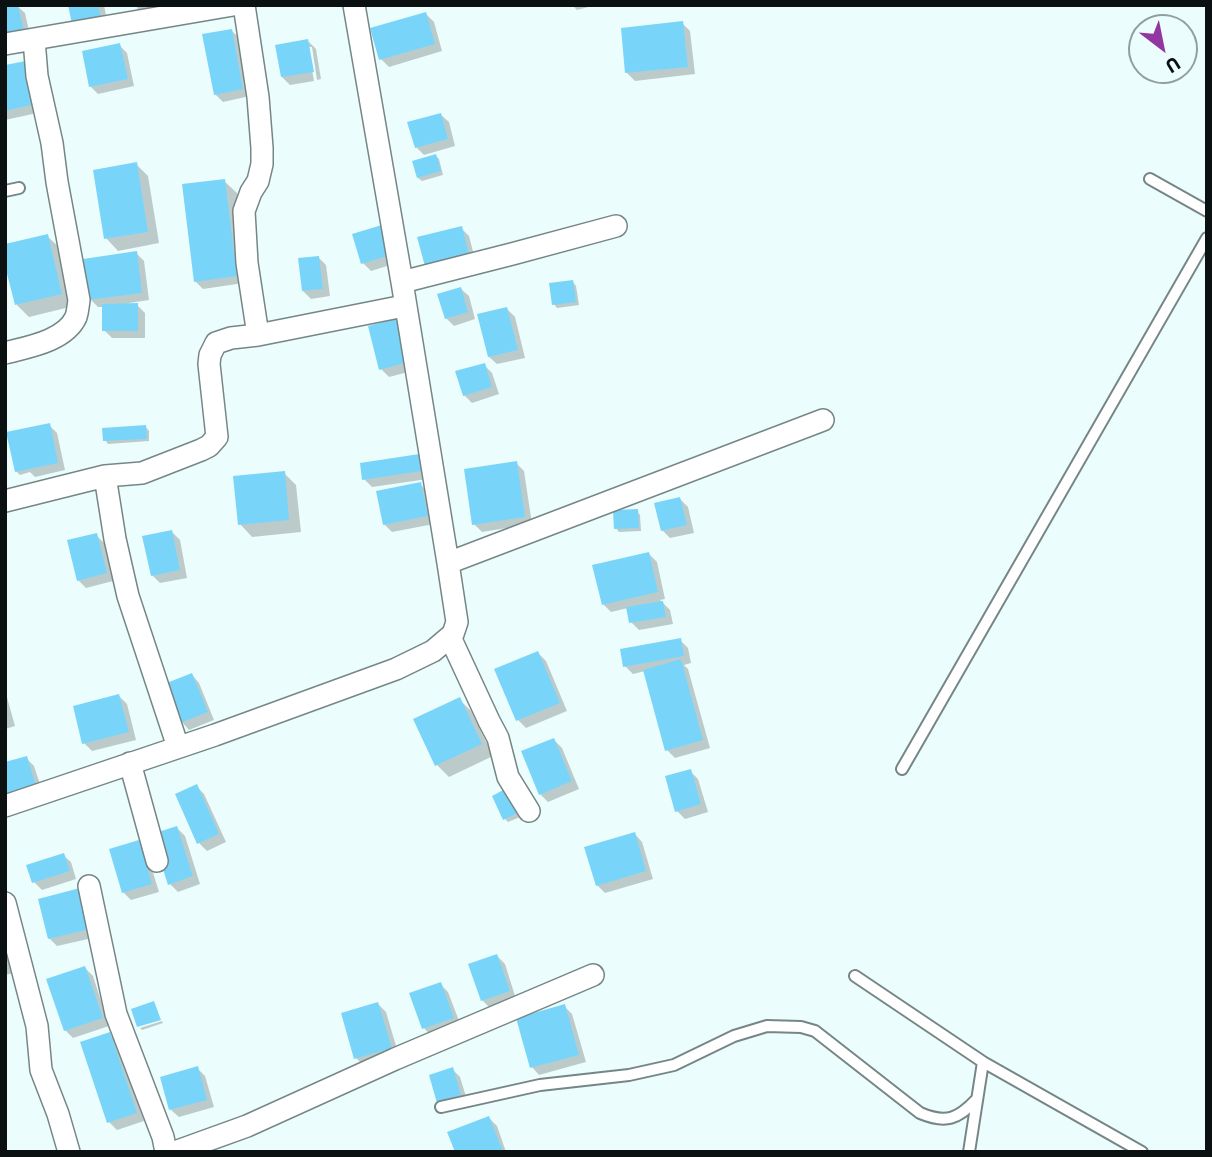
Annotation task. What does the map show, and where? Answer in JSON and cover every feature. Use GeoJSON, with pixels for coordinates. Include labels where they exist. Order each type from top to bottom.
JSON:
{"type":"FeatureCollection","features":[{"type":"Feature","properties":{"kind":"street"},"geometry":{"type":"LineString","coordinates":[[5,44],[233,5]]}},
{"type":"Feature","properties":{"kind":"street"},"geometry":{"type":"LineString","coordinates":[[244,5],[258,97],[262,148],[258,181],[244,211],[247,263],[258,335]]}},
{"type":"Feature","properties":{"kind":"street"},"geometry":{"type":"LineString","coordinates":[[5,806],[396,669],[433,651],[453,634],[457,622],[448,563],[354,5]]}},
{"type":"Feature","properties":{"kind":"street"},"geometry":{"type":"LineString","coordinates":[[5,353],[50,340],[72,324],[78,314],[79,300],[52,143],[37,76],[34,40]]}},
{"type":"Feature","properties":{"kind":"street"},"geometry":{"type":"LineString","coordinates":[[402,282],[616,226]]}},
{"type":"Feature","properties":{"kind":"street"},"geometry":{"type":"LineString","coordinates":[[5,501],[105,476],[142,473],[209,446],[217,437],[209,364],[212,348],[222,340],[404,306]]}},
{"type":"Feature","properties":{"kind":"street"},"geometry":{"type":"LineString","coordinates":[[448,563],[823,420]]}},
{"type":"Feature","properties":{"kind":"street"},"geometry":{"type":"LineString","coordinates":[[105,476],[128,596],[178,747]]}},
{"type":"Feature","properties":{"kind":"street"},"geometry":{"type":"LineString","coordinates":[[450,637],[498,738],[508,777],[529,811]]}},
{"type":"Feature","properties":{"kind":"street"},"geometry":{"type":"LineString","coordinates":[[131,763],[157,862]]}},
{"type":"Feature","properties":{"kind":"street"},"geometry":{"type":"LineString","coordinates":[[89,886],[116,1014],[163,1137],[166,1152]]}},
{"type":"Feature","properties":{"kind":"street"},"geometry":{"type":"LineString","coordinates":[[5,902],[37,1026],[41,1070],[69,1152]]}},
{"type":"Feature","properties":{"kind":"street"},"geometry":{"type":"LineString","coordinates":[[175,1152],[247,1126],[593,975]]}},
{"type":"Feature","properties":{"kind":"lane"},"geometry":{"type":"LineString","coordinates":[[1150,178],[1207,211]]}},
{"type":"Feature","properties":{"kind":"lane"},"geometry":{"type":"LineString","coordinates":[[5,191],[19,188]]}},
{"type":"Feature","properties":{"kind":"lane"},"geometry":{"type":"LineString","coordinates":[[902,769],[1207,238]]}},
{"type":"Feature","properties":{"kind":"lane"},"geometry":{"type":"LineString","coordinates":[[855,976],[983,1062],[1142,1152]]}},
{"type":"Feature","properties":{"kind":"lane"},"geometry":{"type":"LineString","coordinates":[[440,1107],[540,1085],[629,1075],[674,1065],[734,1036],[768,1026],[800,1027],[815,1031],[920,1113],[934,1119],[957,1116],[976,1100]]}},
{"type":"Feature","properties":{"kind":"lane"},"geometry":{"type":"LineString","coordinates":[[968,1152],[983,1062]]}},
{"type":"Feature","properties":{"kind":"building"},"geometry":{"type":"Polygon","coordinates":[[[18,5],[25,36],[5,40],[5,6],[18,5]]]}},
{"type":"Feature","properties":{"kind":"building"},"geometry":{"type":"Polygon","coordinates":[[[68,5],[98,5],[101,18],[72,24],[68,5]]]}},
{"type":"Feature","properties":{"kind":"building"},"geometry":{"type":"Polygon","coordinates":[[[426,12],[435,44],[379,60],[370,28],[426,12]]]}},
{"type":"Feature","properties":{"kind":"building"},"geometry":{"type":"Polygon","coordinates":[[[683,21],[688,67],[625,73],[621,28],[683,21]]]}},
{"type":"Feature","properties":{"kind":"building"},"geometry":{"type":"Polygon","coordinates":[[[232,29],[243,89],[214,95],[202,34],[232,29]]]}},
{"type":"Feature","properties":{"kind":"building"},"geometry":{"type":"Polygon","coordinates":[[[308,39],[314,72],[281,77],[275,45],[308,39]]]}},
{"type":"Feature","properties":{"kind":"building"},"geometry":{"type":"Polygon","coordinates":[[[120,43],[128,79],[89,87],[82,51],[120,43]]]}},
{"type":"Feature","properties":{"kind":"building"},"geometry":{"type":"Polygon","coordinates":[[[26,61],[35,104],[5,111],[5,65],[26,61]]]}},
{"type":"Feature","properties":{"kind":"building"},"geometry":{"type":"Polygon","coordinates":[[[441,113],[448,139],[415,148],[407,122],[441,113]]]}},
{"type":"Feature","properties":{"kind":"building"},"geometry":{"type":"Polygon","coordinates":[[[436,154],[441,171],[417,178],[412,161],[436,154]]]}},
{"type":"Feature","properties":{"kind":"building"},"geometry":{"type":"Polygon","coordinates":[[[137,162],[148,232],[104,239],[93,170],[137,162]]]}},
{"type":"Feature","properties":{"kind":"building"},"geometry":{"type":"Polygon","coordinates":[[[225,179],[237,276],[194,282],[182,184],[225,179]]]}},
{"type":"Feature","properties":{"kind":"building"},"geometry":{"type":"Polygon","coordinates":[[[385,224],[394,254],[361,264],[352,234],[385,224]]]}},
{"type":"Feature","properties":{"kind":"building"},"geometry":{"type":"Polygon","coordinates":[[[462,226],[470,259],[426,270],[417,237],[462,226]]]}},
{"type":"Feature","properties":{"kind":"building"},"geometry":{"type":"Polygon","coordinates":[[[48,234],[62,294],[15,305],[5,266],[5,244],[48,234]]]}},
{"type":"Feature","properties":{"kind":"building"},"geometry":{"type":"Polygon","coordinates":[[[137,251],[142,293],[88,300],[83,259],[137,251]]]}},
{"type":"Feature","properties":{"kind":"building"},"geometry":{"type":"Polygon","coordinates":[[[319,256],[323,289],[302,291],[298,258],[319,256]]]}},
{"type":"Feature","properties":{"kind":"building"},"geometry":{"type":"Polygon","coordinates":[[[573,280],[576,302],[552,305],[549,283],[573,280]]]}},
{"type":"Feature","properties":{"kind":"building"},"geometry":{"type":"Polygon","coordinates":[[[461,287],[468,312],[445,319],[437,294],[461,287]]]}},
{"type":"Feature","properties":{"kind":"building"},"geometry":{"type":"Polygon","coordinates":[[[138,303],[138,331],[102,331],[102,304],[138,303]]]}},
{"type":"Feature","properties":{"kind":"building"},"geometry":{"type":"Polygon","coordinates":[[[507,307],[518,350],[488,357],[477,314],[507,307]]]}},
{"type":"Feature","properties":{"kind":"building"},"geometry":{"type":"Polygon","coordinates":[[[398,318],[409,362],[379,370],[368,326],[398,318]]]}},
{"type":"Feature","properties":{"kind":"building"},"geometry":{"type":"Polygon","coordinates":[[[485,363],[492,387],[463,396],[455,371],[485,363]]]}},
{"type":"Feature","properties":{"kind":"building"},"geometry":{"type":"Polygon","coordinates":[[[50,423],[58,463],[15,472],[6,432],[50,423]]]}},
{"type":"Feature","properties":{"kind":"building"},"geometry":{"type":"Polygon","coordinates":[[[146,425],[147,439],[103,441],[102,428],[146,425]]]}},
{"type":"Feature","properties":{"kind":"building"},"geometry":{"type":"Polygon","coordinates":[[[426,453],[428,470],[362,480],[360,463],[426,453]]]}},
{"type":"Feature","properties":{"kind":"building"},"geometry":{"type":"Polygon","coordinates":[[[517,461],[525,517],[472,525],[464,469],[517,461]]]}},
{"type":"Feature","properties":{"kind":"building"},"geometry":{"type":"Polygon","coordinates":[[[285,471],[289,520],[238,525],[233,476],[285,471]]]}},
{"type":"Feature","properties":{"kind":"building"},"geometry":{"type":"Polygon","coordinates":[[[421,482],[428,516],[383,525],[376,491],[421,482]]]}},
{"type":"Feature","properties":{"kind":"building"},"geometry":{"type":"Polygon","coordinates":[[[680,497],[687,525],[661,531],[654,503],[680,497]]]}},
{"type":"Feature","properties":{"kind":"building"},"geometry":{"type":"Polygon","coordinates":[[[638,509],[639,528],[614,529],[613,510],[638,509]]]}},
{"type":"Feature","properties":{"kind":"building"},"geometry":{"type":"Polygon","coordinates":[[[172,530],[180,570],[151,576],[142,536],[172,530]]]}},
{"type":"Feature","properties":{"kind":"building"},"geometry":{"type":"Polygon","coordinates":[[[97,533],[107,573],[77,581],[67,540],[97,533]]]}},
{"type":"Feature","properties":{"kind":"building"},"geometry":{"type":"Polygon","coordinates":[[[649,552],[658,592],[602,605],[592,565],[649,552]]]}},
{"type":"Feature","properties":{"kind":"building"},"geometry":{"type":"Polygon","coordinates":[[[663,601],[666,617],[629,623],[626,607],[663,601]]]}},
{"type":"Feature","properties":{"kind":"building"},"geometry":{"type":"Polygon","coordinates":[[[681,638],[684,656],[623,667],[620,649],[681,638]]]}},
{"type":"Feature","properties":{"kind":"building"},"geometry":{"type":"Polygon","coordinates":[[[538,651],[560,703],[516,721],[494,669],[538,651]]]}},
{"type":"Feature","properties":{"kind":"building"},"geometry":{"type":"Polygon","coordinates":[[[681,659],[703,740],[665,751],[643,670],[681,659]]]}},
{"type":"Feature","properties":{"kind":"building"},"geometry":{"type":"Polygon","coordinates":[[[192,673],[208,712],[180,723],[164,684],[192,673]]]}},
{"type":"Feature","properties":{"kind":"building"},"geometry":{"type":"Polygon","coordinates":[[[119,694],[129,732],[82,744],[73,706],[119,694]]]}},
{"type":"Feature","properties":{"kind":"building"},"geometry":{"type":"Polygon","coordinates":[[[460,697],[482,744],[435,766],[413,719],[460,697]]]}},
{"type":"Feature","properties":{"kind":"building"},"geometry":{"type":"Polygon","coordinates":[[[554,738],[572,781],[539,795],[521,751],[554,738]]]}},
{"type":"Feature","properties":{"kind":"building"},"geometry":{"type":"Polygon","coordinates":[[[27,756],[37,789],[5,798],[5,762],[27,756]]]}},
{"type":"Feature","properties":{"kind":"building"},"geometry":{"type":"Polygon","coordinates":[[[691,769],[701,804],[675,812],[665,776],[691,769]]]}},
{"type":"Feature","properties":{"kind":"building"},"geometry":{"type":"Polygon","coordinates":[[[197,784],[219,834],[197,844],[175,794],[197,784]]]}},
{"type":"Feature","properties":{"kind":"building"},"geometry":{"type":"Polygon","coordinates":[[[511,786],[522,811],[503,820],[492,796],[511,786]]]}},
{"type":"Feature","properties":{"kind":"building"},"geometry":{"type":"Polygon","coordinates":[[[177,826],[193,876],[168,885],[152,834],[177,826]]]}},
{"type":"Feature","properties":{"kind":"building"},"geometry":{"type":"Polygon","coordinates":[[[635,832],[646,871],[596,886],[584,847],[635,832]]]}},
{"type":"Feature","properties":{"kind":"building"},"geometry":{"type":"Polygon","coordinates":[[[139,840],[152,884],[122,893],[109,849],[139,840]]]}},
{"type":"Feature","properties":{"kind":"building"},"geometry":{"type":"Polygon","coordinates":[[[64,853],[70,871],[32,883],[26,865],[64,853]]]}},
{"type":"Feature","properties":{"kind":"building"},"geometry":{"type":"Polygon","coordinates":[[[80,888],[90,929],[48,939],[38,899],[80,888]]]}},
{"type":"Feature","properties":{"kind":"building"},"geometry":{"type":"Polygon","coordinates":[[[497,954],[510,991],[481,1001],[468,964],[497,954]]]}},
{"type":"Feature","properties":{"kind":"building"},"geometry":{"type":"Polygon","coordinates":[[[85,966],[103,1018],[64,1031],[46,979],[85,966]]]}},
{"type":"Feature","properties":{"kind":"building"},"geometry":{"type":"Polygon","coordinates":[[[441,982],[454,1018],[422,1029],[409,993],[441,982]]]}},
{"type":"Feature","properties":{"kind":"building"},"geometry":{"type":"Polygon","coordinates":[[[154,1001],[161,1020],[137,1027],[131,1009],[154,1001]]]}},
{"type":"Feature","properties":{"kind":"building"},"geometry":{"type":"Polygon","coordinates":[[[378,1002],[392,1048],[354,1059],[341,1013],[378,1002]]]}},
{"type":"Feature","properties":{"kind":"building"},"geometry":{"type":"Polygon","coordinates":[[[565,1004],[579,1055],[530,1068],[516,1018],[565,1004]]]}},
{"type":"Feature","properties":{"kind":"building"},"geometry":{"type":"Polygon","coordinates":[[[110,1032],[137,1113],[107,1123],[80,1042],[110,1032]]]}},
{"type":"Feature","properties":{"kind":"building"},"geometry":{"type":"Polygon","coordinates":[[[198,1066],[207,1100],[169,1110],[160,1077],[198,1066]]]}},
{"type":"Feature","properties":{"kind":"building"},"geometry":{"type":"Polygon","coordinates":[[[453,1067],[461,1095],[437,1103],[429,1075],[453,1067]]]}},
{"type":"Feature","properties":{"kind":"building"},"geometry":{"type":"Polygon","coordinates":[[[489,1116],[503,1152],[455,1152],[447,1132],[489,1116]]]}}]}
